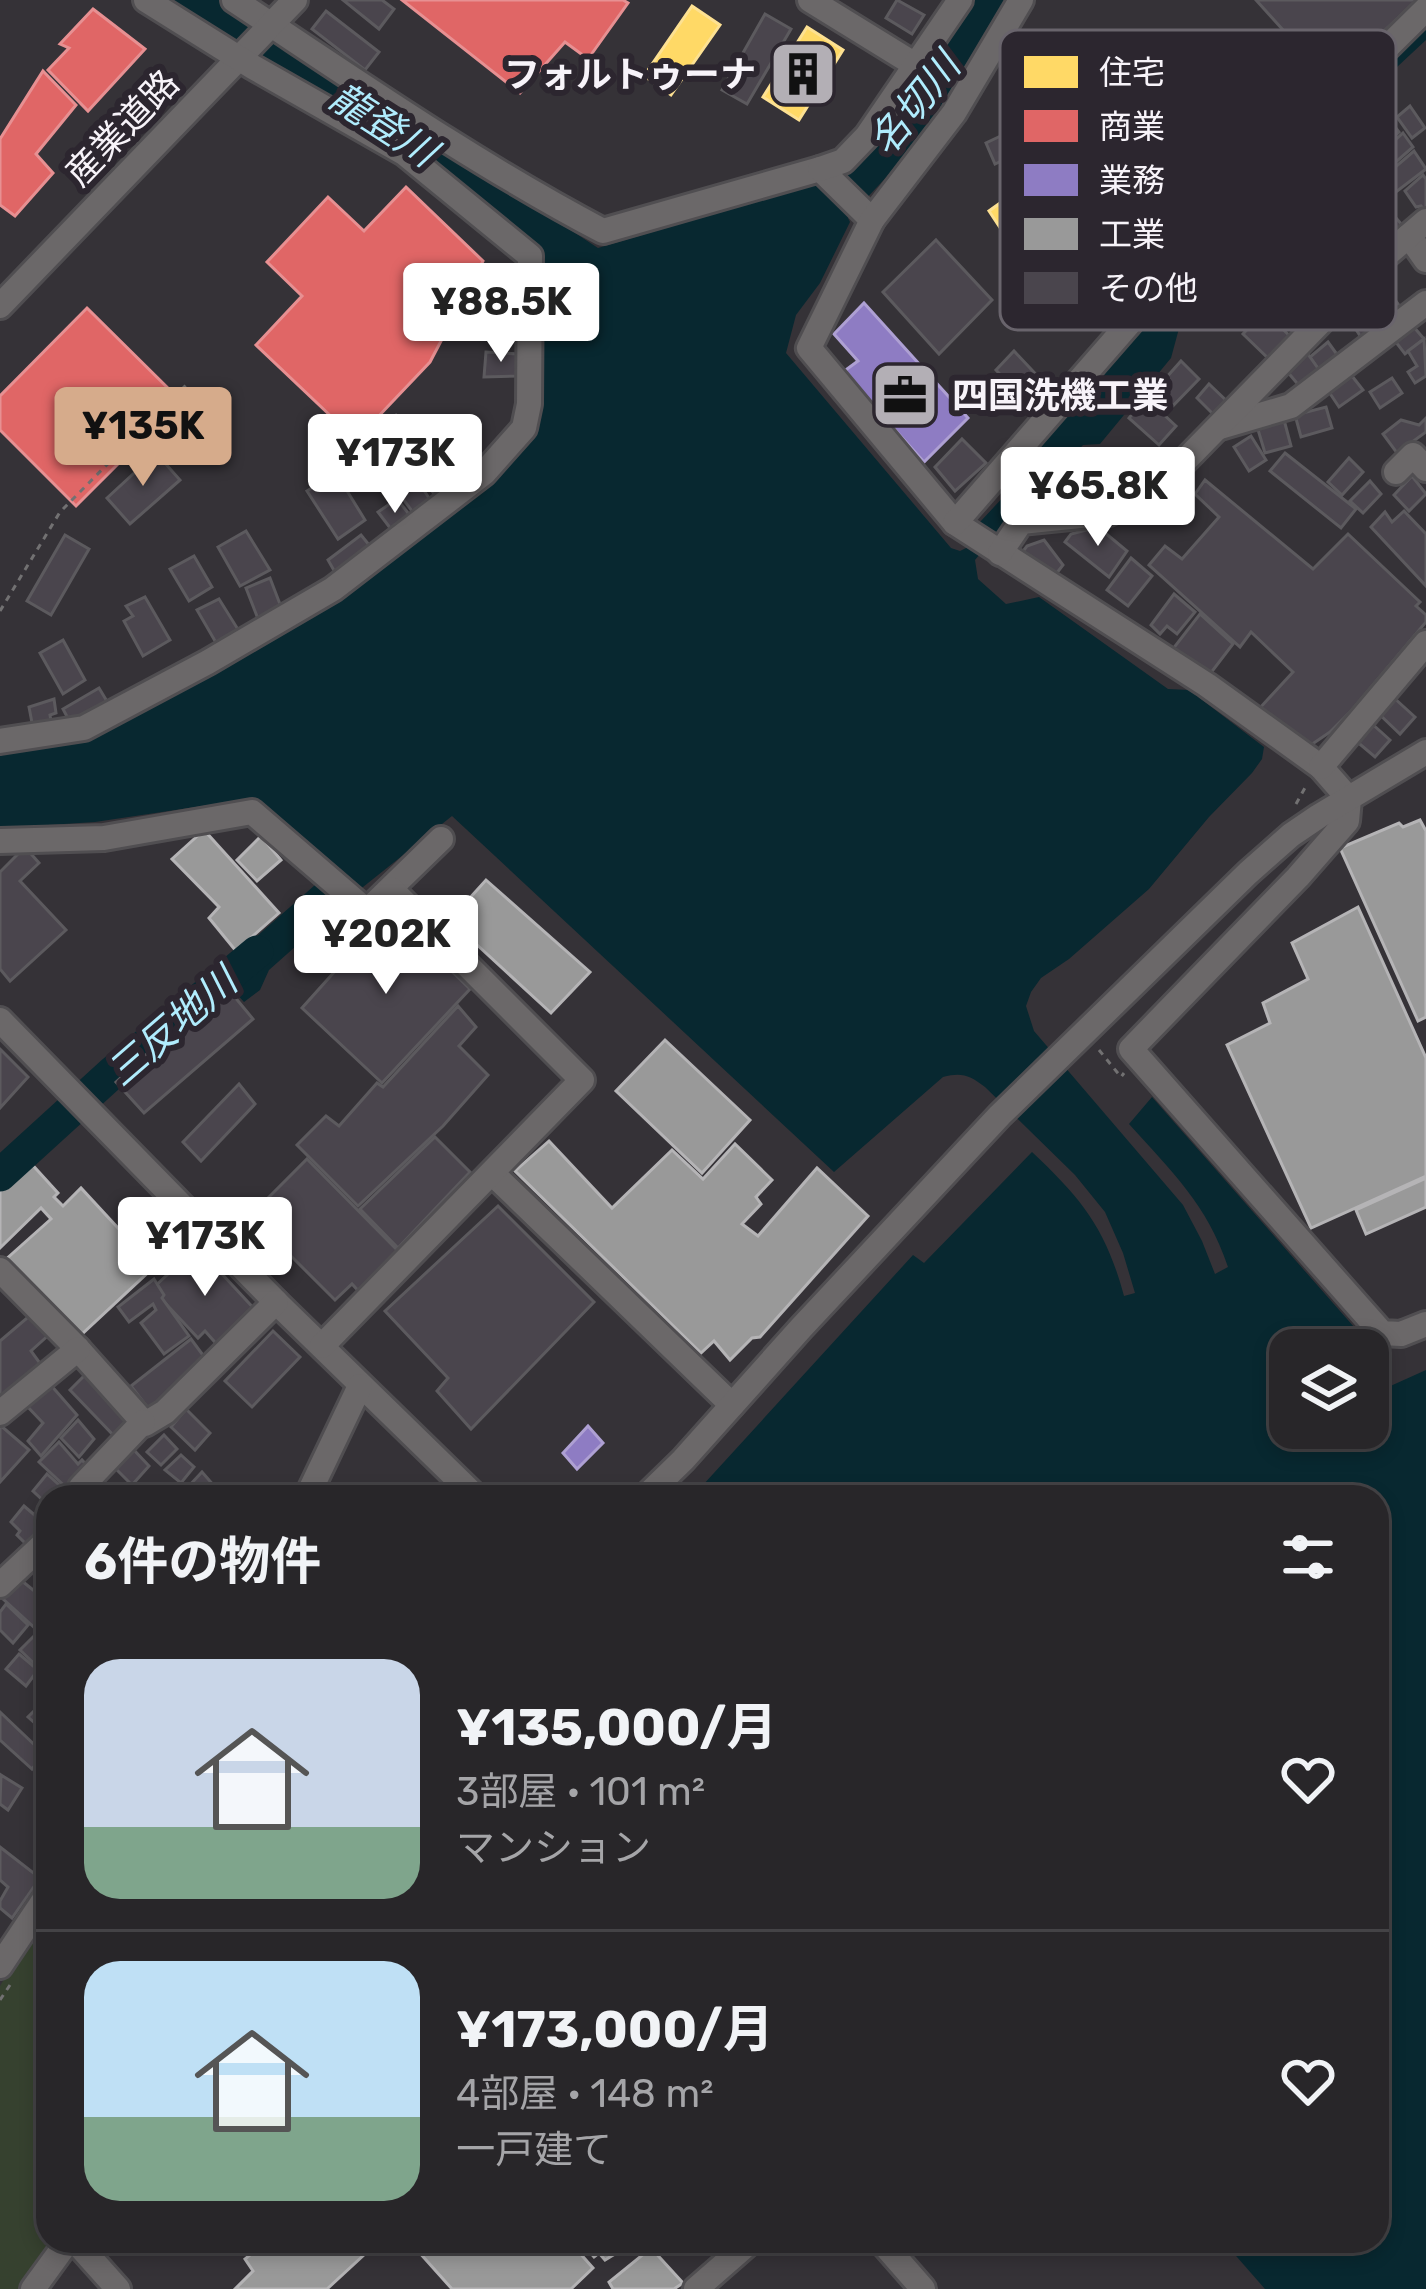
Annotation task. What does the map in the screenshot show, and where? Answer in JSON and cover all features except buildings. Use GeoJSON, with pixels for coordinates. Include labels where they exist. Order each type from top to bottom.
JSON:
{"type":"FeatureCollection","features":[{"type":"Feature","properties":{"kind":"street"},"geometry":{"type":"LineString","coordinates":[[0,741],[83,728],[334,589],[484,473],[524,428],[530,404],[530,256],[404,153],[146,0]]}},
{"type":"Feature","properties":{"kind":"street"},"geometry":{"type":"LineString","coordinates":[[234,0],[407,116],[531,193],[603,231],[843,161],[867,136],[960,0]]}},
{"type":"Feature","properties":{"kind":"street","name":"産業道路"},"geometry":{"type":"LineString","coordinates":[[0,306],[295,0]]}},
{"type":"Feature","properties":{"kind":"street"},"geometry":{"type":"LineString","coordinates":[[810,0],[917,66]]}},
{"type":"Feature","properties":{"kind":"street"},"geometry":{"type":"LineString","coordinates":[[1003,30],[1021,0]]}},
{"type":"Feature","properties":{"kind":"street"},"geometry":{"type":"LineString","coordinates":[[1396,39],[1426,9]]}},
{"type":"Feature","properties":{"kind":"street"},"geometry":{"type":"LineString","coordinates":[[1000,35],[953,113],[872,219],[808,348],[955,523],[1207,685],[1322,767],[1348,799],[1347,821],[1335,835],[1131,1048],[1382,1333],[1401,1334],[1426,1324]]}},
{"type":"Feature","properties":{"kind":"street"},"geometry":{"type":"LineString","coordinates":[[388,143],[407,116]]}},
{"type":"Feature","properties":{"kind":"street"},"geometry":{"type":"LineString","coordinates":[[821,170],[872,219]]}},
{"type":"Feature","properties":{"kind":"street"},"geometry":{"type":"LineString","coordinates":[[1417,229],[1426,260]]}},
{"type":"Feature","properties":{"kind":"street"},"geometry":{"type":"LineString","coordinates":[[1396,326],[1426,303]]}},
{"type":"Feature","properties":{"kind":"street"},"geometry":{"type":"LineString","coordinates":[[955,523],[1123,330]]}},
{"type":"Feature","properties":{"kind":"street"},"geometry":{"type":"LineString","coordinates":[[1000,553],[1021,522],[1109,513],[1168,478],[1313,330]]}},
{"type":"Feature","properties":{"kind":"street"},"geometry":{"type":"LineString","coordinates":[[1217,428],[1292,406],[1391,330]]}},
{"type":"Feature","properties":{"kind":"street"},"geometry":{"type":"LineString","coordinates":[[1396,472],[1413,455],[1426,469]]}},
{"type":"Feature","properties":{"kind":"street"},"geometry":{"type":"LineString","coordinates":[[1322,767],[1426,643]]}},
{"type":"Feature","properties":{"kind":"street"},"geometry":{"type":"LineString","coordinates":[[657,1485],[1000,1115],[1248,873],[1291,835],[1426,752]]}},
{"type":"Feature","properties":{"kind":"street"},"geometry":{"type":"LineString","coordinates":[[0,841],[104,838],[253,812],[367,911],[441,839]]}},
{"type":"Feature","properties":{"kind":"street"},"geometry":{"type":"LineString","coordinates":[[322,1346],[582,1080],[392,889]]}},
{"type":"Feature","properties":{"kind":"street"},"geometry":{"type":"LineString","coordinates":[[0,1020],[276,1302],[464,1485]]}},
{"type":"Feature","properties":{"kind":"street"},"geometry":{"type":"LineString","coordinates":[[491,1173],[732,1405]]}},
{"type":"Feature","properties":{"kind":"street"},"geometry":{"type":"LineString","coordinates":[[0,1270],[146,1424],[165,1412],[276,1302]]}},
{"type":"Feature","properties":{"kind":"street"},"geometry":{"type":"LineString","coordinates":[[0,1413],[78,1348]]}},
{"type":"Feature","properties":{"kind":"street"},"geometry":{"type":"LineString","coordinates":[[314,1485],[361,1386]]}},
{"type":"Feature","properties":{"kind":"street"},"geometry":{"type":"LineString","coordinates":[[83,1485],[143,1422]]}},
{"type":"Feature","properties":{"kind":"street"},"geometry":{"type":"LineString","coordinates":[[0,1586],[36,1552]]}},
{"type":"Feature","properties":{"kind":"street"},"geometry":{"type":"LineString","coordinates":[[0,1966],[9,1930],[36,1905]]}},
{"type":"Feature","properties":{"kind":"street"},"geometry":{"type":"LineString","coordinates":[[33,2289],[62,2253]]}},
{"type":"Feature","properties":{"kind":"street"},"geometry":{"type":"LineString","coordinates":[[84,2253],[118,2289]]}},
{"type":"Feature","properties":{"kind":"street"},"geometry":{"type":"LineString","coordinates":[[696,2289],[737,2253]]}},
{"type":"Feature","properties":{"kind":"street"},"geometry":{"type":"LineString","coordinates":[[892,2253],[923,2289]]}},
{"type":"Feature","properties":{"kind":"path"},"geometry":{"type":"LineString","coordinates":[[0,611],[61,512],[186,385]]}},
{"type":"Feature","properties":{"kind":"green space"},"geometry":{"type":"Polygon","coordinates":[[[36,1925],[36,2253],[48,2253],[19,2289],[0,2289],[0,1986],[36,1925]]]}},
{"type":"Feature","properties":{"kind":"water"},"geometry":{"type":"Polygon","coordinates":[[[172,0],[220,0],[598,248],[815,184],[822,189],[864,154],[970,0],[1009,0],[924,137],[848,218],[820,283],[796,315],[786,353],[951,548],[960,551],[970,546],[980,522],[1023,476],[1016,467],[1131,330],[1179,330],[1171,358],[1100,444],[1083,445],[1042,490],[1035,484],[1022,501],[1027,507],[1007,521],[975,560],[978,579],[1006,604],[1039,597],[1168,689],[1189,690],[1264,747],[1262,759],[1149,889],[1041,978],[1026,1006],[1034,1031],[1183,1205],[1215,1274],[1228,1267],[1210,1225],[1187,1190],[1129,1124],[1152,1097],[1356,1329],[1269,1329],[1269,1449],[1389,1449],[1389,1387],[1426,1370],[1426,2289],[1265,2289],[1234,2253],[1389,2253],[1389,1485],[703,1485],[913,1255],[924,1263],[1032,1152],[1090,1216],[1124,1296],[1135,1293],[1105,1212],[1075,1175],[985,1087],[960,1075],[943,1077],[834,1172],[452,816],[269,970],[260,990],[244,1002],[219,975],[221,968],[332,870],[249,799],[95,822],[0,828],[0,755],[85,741],[319,611],[532,427],[540,255],[172,0]]]}},
{"type":"Feature","properties":{"kind":"water"},"geometry":{"type":"Polygon","coordinates":[[[1426,15],[1426,40],[1396,68],[1396,46],[1426,15]]]}},
{"type":"Feature","properties":{"kind":"waterway","name":"三反地川"},"geometry":{"type":"LineString","coordinates":[[0,1175],[112,1073],[257,952]]}},
{"type":"Feature","properties":{"kind":"place","name":"フォルトゥーナ"},"geometry":{"type":"Point","coordinates":[803,74]}},
{"type":"Feature","properties":{"kind":"place","name":"四国洗機工業"},"geometry":{"type":"Point","coordinates":[905,395]}},
{"type":"Feature","properties":{"kind":"water label","name":"名切川"},"geometry":{"type":"Point","coordinates":[915,104]}},
{"type":"Feature","properties":{"kind":"water label","name":"龍登川"},"geometry":{"type":"Point","coordinates":[383,125]}}]}
